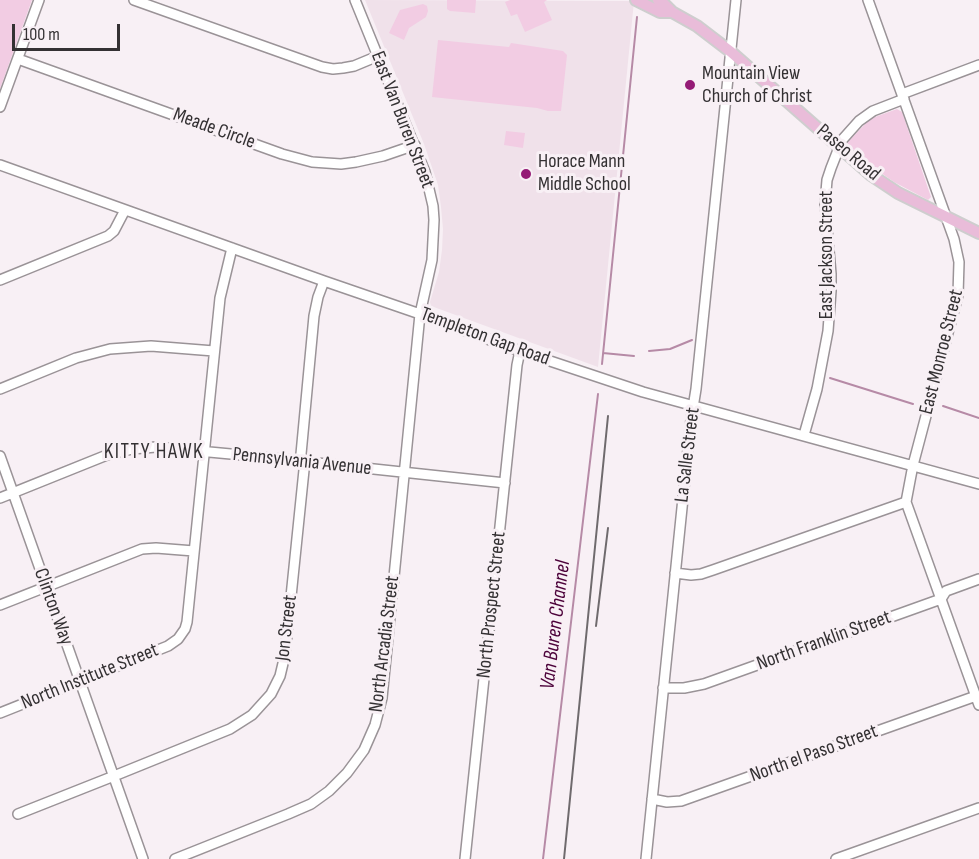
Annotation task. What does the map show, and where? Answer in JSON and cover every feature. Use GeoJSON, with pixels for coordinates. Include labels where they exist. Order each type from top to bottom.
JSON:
{"type":"FeatureCollection","features":[{"type":"Feature","properties":{"kind":"main road","name":"Paseo Road"},"geometry":{"type":"LineString","coordinates":[[636,0],[660,12],[672,12]]}},
{"type":"Feature","properties":{"kind":"main road","name":"Paseo Road"},"geometry":{"type":"LineString","coordinates":[[658,0],[731,52],[871,175],[914,201],[979,234]]}},
{"type":"Feature","properties":{"kind":"street"},"geometry":{"type":"LineString","coordinates":[[0,108],[39,0]]}},
{"type":"Feature","properties":{"kind":"street"},"geometry":{"type":"LineString","coordinates":[[134,0],[322,67],[333,69],[354,66],[378,56]]}},
{"type":"Feature","properties":{"kind":"street","name":"East Van Buren Street"},"geometry":{"type":"LineString","coordinates":[[355,0],[415,145],[430,191],[434,220],[432,260],[420,314]]}},
{"type":"Feature","properties":{"kind":"street","name":"La Salle Street"},"geometry":{"type":"LineString","coordinates":[[645,859],[736,0]]}},
{"type":"Feature","properties":{"kind":"street","name":"East Monroe Street"},"geometry":{"type":"LineString","coordinates":[[868,0],[954,239],[959,262],[958,295],[913,465],[906,502]]}},
{"type":"Feature","properties":{"kind":"street","name":"Meade Circle"},"geometry":{"type":"LineString","coordinates":[[18,59],[282,154],[312,162],[341,164],[356,162],[384,156],[415,145]]}},
{"type":"Feature","properties":{"kind":"street","name":"East Jackson Street"},"geometry":{"type":"LineString","coordinates":[[804,435],[826,345],[831,283],[826,191],[831,168],[845,135],[865,115],[903,96],[979,65]]}},
{"type":"Feature","properties":{"kind":"street","name":"Templeton Gap Road"},"geometry":{"type":"LineString","coordinates":[[0,165],[520,351],[643,392],[979,484]]}},
{"type":"Feature","properties":{"kind":"street"},"geometry":{"type":"LineString","coordinates":[[0,280],[108,236],[114,231],[125,210]]}},
{"type":"Feature","properties":{"kind":"street","name":"North Institute Street"},"geometry":{"type":"LineString","coordinates":[[0,713],[168,646],[182,634],[188,622],[220,298],[232,248]]}},
{"type":"Feature","properties":{"kind":"street","name":"Jon Street"},"geometry":{"type":"LineString","coordinates":[[18,814],[238,725],[252,715],[271,694],[280,676],[285,655],[304,470],[301,454],[314,316],[324,281]]}},
{"type":"Feature","properties":{"kind":"street","name":"North Arcadia Street"},"geometry":{"type":"LineString","coordinates":[[176,859],[311,804],[338,783],[353,767],[364,750],[375,724],[382,698],[420,314]]}},
{"type":"Feature","properties":{"kind":"street"},"geometry":{"type":"LineString","coordinates":[[0,389],[66,362],[110,349],[151,346],[214,351]]}},
{"type":"Feature","properties":{"kind":"street","name":"North Prospect Street"},"geometry":{"type":"LineString","coordinates":[[465,859],[520,351]]}},
{"type":"Feature","properties":{"kind":"street","name":"Pennsylvania Avenue"},"geometry":{"type":"LineString","coordinates":[[0,498],[107,455],[132,449],[156,447],[505,483]]}},
{"type":"Feature","properties":{"kind":"street","name":"Clinton Way"},"geometry":{"type":"LineString","coordinates":[[0,456],[143,859]]}},
{"type":"Feature","properties":{"kind":"street"},"geometry":{"type":"LineString","coordinates":[[675,573],[701,574],[906,502],[977,700]]}},
{"type":"Feature","properties":{"kind":"street"},"geometry":{"type":"LineString","coordinates":[[0,605],[142,549],[194,551]]}},
{"type":"Feature","properties":{"kind":"street","name":"North Franklin Street"},"geometry":{"type":"LineString","coordinates":[[663,688],[693,687],[941,599],[946,591],[979,579]]}},
{"type":"Feature","properties":{"kind":"street","name":"North el Paso Street"},"geometry":{"type":"LineString","coordinates":[[652,799],[675,803],[977,700]]}},
{"type":"Feature","properties":{"kind":"street"},"geometry":{"type":"LineString","coordinates":[[836,859],[857,855],[979,808]]}},
{"type":"Feature","properties":{"kind":"shaded area"},"geometry":{"type":"Polygon","coordinates":[[[0,0],[32,0],[0,89],[0,0]]]}},
{"type":"Feature","properties":{"kind":"shaded area","name":"Horace Mann Middle School"},"geometry":{"type":"Polygon","coordinates":[[[365,0],[634,1],[598,367],[431,306],[442,250],[443,229],[438,185],[424,144],[365,0]]]}},
{"type":"Feature","properties":{"kind":"shaded area"},"geometry":{"type":"Polygon","coordinates":[[[447,0],[476,0],[475,13],[450,11],[447,9],[447,0]]]}},
{"type":"Feature","properties":{"kind":"shaded area"},"geometry":{"type":"Polygon","coordinates":[[[547,0],[544,2],[552,20],[525,32],[517,14],[511,16],[505,2],[547,0]]]}},
{"type":"Feature","properties":{"kind":"shaded area"},"geometry":{"type":"Polygon","coordinates":[[[423,4],[427,6],[426,17],[409,28],[404,40],[389,33],[400,10],[423,4]]]}},
{"type":"Feature","properties":{"kind":"shaded area"},"geometry":{"type":"Polygon","coordinates":[[[438,40],[509,47],[511,43],[563,51],[567,55],[561,111],[432,97],[438,40]]]}},
{"type":"Feature","properties":{"kind":"shaded area"},"geometry":{"type":"Polygon","coordinates":[[[897,109],[902,112],[931,197],[928,200],[894,182],[848,145],[848,142],[868,121],[897,109]]]}},
{"type":"Feature","properties":{"kind":"shaded area"},"geometry":{"type":"Polygon","coordinates":[[[506,131],[525,133],[523,148],[504,145],[506,131]]]}},
{"type":"Feature","properties":{"kind":"waterway","name":"Van Buren Channel"},"geometry":{"type":"LineString","coordinates":[[602,364],[637,17]]}},
{"type":"Feature","properties":{"kind":"waterway"},"geometry":{"type":"LineString","coordinates":[[649,351],[670,349],[692,340]]}},
{"type":"Feature","properties":{"kind":"waterway"},"geometry":{"type":"LineString","coordinates":[[603,353],[634,356]]}},
{"type":"Feature","properties":{"kind":"waterway"},"geometry":{"type":"LineString","coordinates":[[830,378],[913,404]]}},
{"type":"Feature","properties":{"kind":"waterway","name":"Van Buren Channel"},"geometry":{"type":"LineString","coordinates":[[543,859],[598,394]]}},
{"type":"Feature","properties":{"kind":"waterway"},"geometry":{"type":"LineString","coordinates":[[943,406],[979,418]]}},
{"type":"Feature","properties":{"kind":"railway"},"geometry":{"type":"LineString","coordinates":[[564,859],[608,416]]}},
{"type":"Feature","properties":{"kind":"railway"},"geometry":{"type":"LineString","coordinates":[[596,626],[608,528]]}},
{"type":"Feature","properties":{"kind":"place","name":"Mountain View Church of Christ"},"geometry":{"type":"Point","coordinates":[690,85]}},
{"type":"Feature","properties":{"kind":"place","name":"Horace Mann Middle School"},"geometry":{"type":"Point","coordinates":[526,174]}},
{"type":"Feature","properties":{"kind":"district","name":"KITTY HAWK"},"geometry":{"type":"Point","coordinates":[154,453]}}]}
